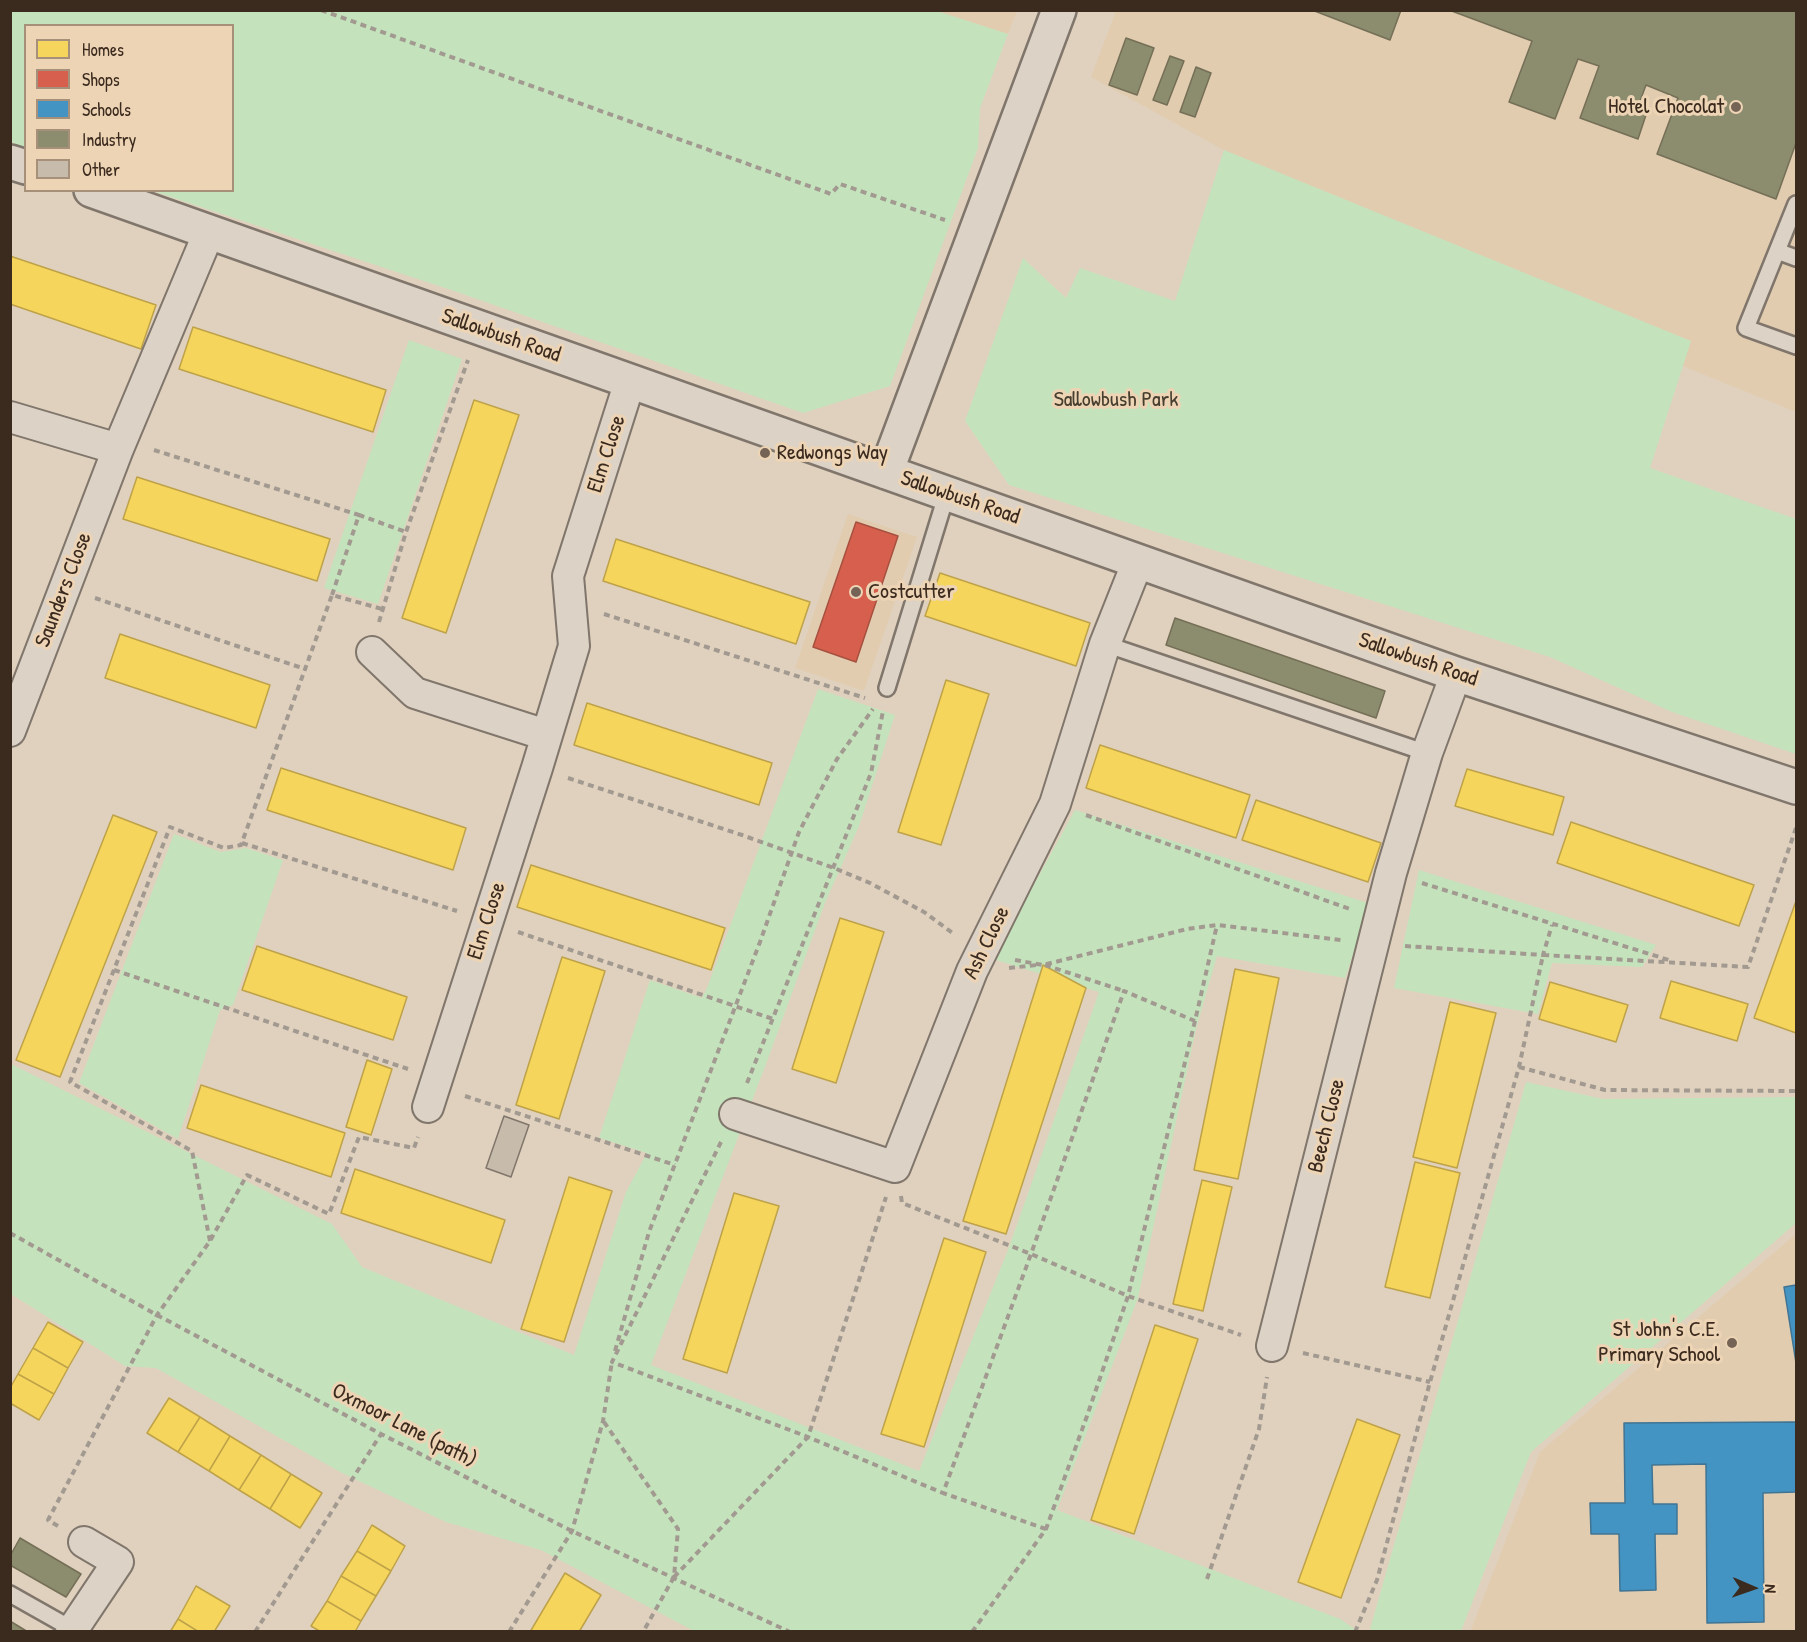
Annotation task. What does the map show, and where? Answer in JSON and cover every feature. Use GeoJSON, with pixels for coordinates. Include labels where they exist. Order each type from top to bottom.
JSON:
{"type":"FeatureCollection","features":[{"type":"Feature","properties":{"kind":"street"},"geometry":{"type":"LineString","coordinates":[[886,472],[1059,10]]}},
{"type":"Feature","properties":{"kind":"street","name":"Sallowbush Road"},"geometry":{"type":"LineString","coordinates":[[97,192],[1456,674],[1797,787]]}},
{"type":"Feature","properties":{"kind":"street","name":"Saunders Close"},"geometry":{"type":"LineString","coordinates":[[10,731],[120,445],[209,232]]}},
{"type":"Feature","properties":{"kind":"street","name":"Elm Close"},"geometry":{"type":"LineString","coordinates":[[433,1091],[574,646],[568,576],[630,381]]}},
{"type":"Feature","properties":{"kind":"street"},"geometry":{"type":"LineString","coordinates":[[10,417],[120,445]]}},
{"type":"Feature","properties":{"kind":"street","name":"Ash Close"},"geometry":{"type":"LineString","coordinates":[[895,1167],[976,962],[1055,804],[1105,644],[1138,561]]}},
{"type":"Feature","properties":{"kind":"street"},"geometry":{"type":"LineString","coordinates":[[372,652],[415,693],[546,735]]}},
{"type":"Feature","properties":{"kind":"street","name":"Beech Close"},"geometry":{"type":"LineString","coordinates":[[1272,1346],[1391,873],[1427,753],[1456,674]]}},
{"type":"Feature","properties":{"kind":"street"},"geometry":{"type":"LineString","coordinates":[[735,1114],[895,1167]]}},
{"type":"Feature","properties":{"kind":"street"},"geometry":{"type":"LineString","coordinates":[[71,1630],[118,1563],[84,1542]]}},
{"type":"Feature","properties":{"kind":"lane"},"geometry":{"type":"LineString","coordinates":[[1797,204],[1746,328],[1797,346]]}},
{"type":"Feature","properties":{"kind":"lane"},"geometry":{"type":"LineString","coordinates":[[1778,251],[1797,258]]}},
{"type":"Feature","properties":{"kind":"lane"},"geometry":{"type":"LineString","coordinates":[[887,688],[947,493]]}},
{"type":"Feature","properties":{"kind":"lane"},"geometry":{"type":"LineString","coordinates":[[1105,644],[1427,753]]}},
{"type":"Feature","properties":{"kind":"lane"},"geometry":{"type":"LineString","coordinates":[[10,1594],[71,1630]]}},
{"type":"Feature","properties":{"kind":"path"},"geometry":{"type":"LineString","coordinates":[[321,10],[831,194],[840,184],[976,230]]}},
{"type":"Feature","properties":{"kind":"path"},"geometry":{"type":"LineString","coordinates":[[372,652],[382,609],[406,532],[479,328]]}},
{"type":"Feature","properties":{"kind":"path"},"geometry":{"type":"LineString","coordinates":[[120,445],[359,515],[406,532]]}},
{"type":"Feature","properties":{"kind":"path"},"geometry":{"type":"LineString","coordinates":[[210,1241],[192,1151],[70,1083],[170,827],[224,848],[241,845],[359,515]]}},
{"type":"Feature","properties":{"kind":"path"},"geometry":{"type":"LineString","coordinates":[[65,588],[305,669]]}},
{"type":"Feature","properties":{"kind":"path"},"geometry":{"type":"LineString","coordinates":[[332,595],[382,609]]}},
{"type":"Feature","properties":{"kind":"path"},"geometry":{"type":"LineString","coordinates":[[572,621],[606,614],[877,702]]}},
{"type":"Feature","properties":{"kind":"path"},"geometry":{"type":"LineString","coordinates":[[509,1632],[572,1531],[603,1421],[612,1362],[649,1232],[756,953],[799,832],[837,759],[887,688]]}},
{"type":"Feature","properties":{"kind":"path"},"geometry":{"type":"LineString","coordinates":[[612,1362],[735,1114],[872,773],[887,688]]}},
{"type":"Feature","properties":{"kind":"path"},"geometry":{"type":"LineString","coordinates":[[537,768],[792,852],[870,883],[924,912],[976,962],[1043,965],[1124,991],[1196,1021]]}},
{"type":"Feature","properties":{"kind":"path"},"geometry":{"type":"LineString","coordinates":[[1055,804],[1376,932]]}},
{"type":"Feature","properties":{"kind":"path"},"geometry":{"type":"LineString","coordinates":[[976,962],[1043,965],[1187,929],[1217,925],[1376,932],[1543,955],[1748,967],[1797,828]]}},
{"type":"Feature","properties":{"kind":"path"},"geometry":{"type":"LineString","coordinates":[[1391,873],[1679,963]]}},
{"type":"Feature","properties":{"kind":"path"},"geometry":{"type":"LineString","coordinates":[[972,1632],[1046,1529],[1128,1296],[1196,1021],[1217,925]]}},
{"type":"Feature","properties":{"kind":"path"},"geometry":{"type":"LineString","coordinates":[[1355,1632],[1377,1580],[1519,1067],[1543,955],[1552,925]]}},
{"type":"Feature","properties":{"kind":"path"},"geometry":{"type":"LineString","coordinates":[[114,970],[433,1091],[675,1165]]}},
{"type":"Feature","properties":{"kind":"path"},"geometry":{"type":"LineString","coordinates":[[943,1493],[1124,991]]}},
{"type":"Feature","properties":{"kind":"path"},"geometry":{"type":"LineString","coordinates":[[1519,1067],[1605,1090],[1797,1091]]}},
{"type":"Feature","properties":{"kind":"path"},"geometry":{"type":"LineString","coordinates":[[84,1542],[48,1520],[157,1315],[210,1241],[248,1175],[329,1214],[359,1137],[414,1148],[433,1091]]}},
{"type":"Feature","properties":{"kind":"path"},"geometry":{"type":"LineString","coordinates":[[895,1167],[902,1203],[1031,1254],[1128,1296],[1272,1346],[1430,1382]]}},
{"type":"Feature","properties":{"kind":"path"},"geometry":{"type":"LineString","coordinates":[[643,1632],[674,1576],[808,1437],[895,1167]]}},
{"type":"Feature","properties":{"kind":"path","name":"Oxmoor Lane (path)"},"geometry":{"type":"LineString","coordinates":[[10,1233],[157,1315],[381,1434],[572,1531],[674,1576],[790,1632]]}},
{"type":"Feature","properties":{"kind":"path"},"geometry":{"type":"LineString","coordinates":[[1207,1579],[1259,1429],[1272,1346]]}},
{"type":"Feature","properties":{"kind":"path"},"geometry":{"type":"LineString","coordinates":[[612,1362],[808,1437],[943,1493],[1046,1529]]}},
{"type":"Feature","properties":{"kind":"path"},"geometry":{"type":"LineString","coordinates":[[603,1421],[678,1529],[674,1576]]}},
{"type":"Feature","properties":{"kind":"path"},"geometry":{"type":"LineString","coordinates":[[255,1632],[381,1434]]}},
{"type":"Feature","properties":{"kind":"shaded area"},"geometry":{"type":"Polygon","coordinates":[[[933,11],[1017,11],[1008,34],[933,11]]]}},
{"type":"Feature","properties":{"kind":"shaded area"},"geometry":{"type":"Polygon","coordinates":[[[1116,11],[1796,11],[1796,412],[1476,282],[1473,287],[1091,77],[1116,11]]]}},
{"type":"Feature","properties":{"kind":"shaded area"},"geometry":{"type":"Polygon","coordinates":[[[848,514],[917,537],[864,691],[795,668],[848,514]]]}},
{"type":"Feature","properties":{"kind":"shaded area","name":"St John's C.E. Primary School"},"geometry":{"type":"Polygon","coordinates":[[[1796,1234],[1796,1631],[1470,1632],[1540,1452],[1796,1234]]]}},
{"type":"Feature","properties":{"kind":"green space"},"geometry":{"type":"Polygon","coordinates":[[[11,11],[937,11],[1008,34],[980,108],[978,148],[890,386],[803,413],[460,293],[156,192],[234,192],[234,24],[24,24],[24,148],[11,142],[11,11]]]}},
{"type":"Feature","properties":{"kind":"green space","name":"Sallowbush Park"},"geometry":{"type":"Polygon","coordinates":[[[1224,150],[1691,341],[1650,468],[1796,519],[1796,754],[1672,712],[1550,657],[1009,485],[965,421],[1023,258],[1066,298],[1080,268],[1175,301],[1224,150]]]}},
{"type":"Feature","properties":{"kind":"green space"},"geometry":{"type":"Polygon","coordinates":[[[409,340],[462,359],[378,604],[324,588],[409,340]]]}},
{"type":"Feature","properties":{"kind":"green space"},"geometry":{"type":"Polygon","coordinates":[[[818,689],[895,715],[859,826],[825,903],[651,1365],[919,1471],[1008,1250],[1099,992],[993,959],[1075,810],[1371,904],[1345,978],[1217,956],[1196,1029],[1138,1298],[1057,1510],[1340,1619],[1358,1631],[694,1631],[541,1550],[446,1522],[342,1473],[156,1368],[125,1366],[11,1294],[11,1064],[332,1224],[362,1267],[574,1355],[626,1192],[647,1153],[599,1138],[650,980],[702,998],[818,689]]]}},
{"type":"Feature","properties":{"kind":"green space"},"geometry":{"type":"Polygon","coordinates":[[[174,834],[221,852],[246,848],[283,860],[233,1005],[220,1010],[178,1139],[79,1083],[174,834]]]}},
{"type":"Feature","properties":{"kind":"green space"},"geometry":{"type":"Polygon","coordinates":[[[1419,870],[1656,945],[1642,967],[1552,963],[1538,1014],[1394,988],[1419,870]]]}},
{"type":"Feature","properties":{"kind":"green space"},"geometry":{"type":"Polygon","coordinates":[[[1526,1082],[1603,1099],[1796,1097],[1796,1223],[1531,1452],[1461,1631],[1373,1631],[1370,1629],[1526,1082]]]}},
{"type":"Feature","properties":{"kind":"building: Homes"},"geometry":{"type":"Polygon","coordinates":[[[10,256],[156,305],[141,349],[10,304],[10,256]]]}},
{"type":"Feature","properties":{"kind":"building: Homes"},"geometry":{"type":"Polygon","coordinates":[[[193,327],[386,390],[373,432],[179,369],[193,327]]]}},
{"type":"Feature","properties":{"kind":"building: Homes"},"geometry":{"type":"Polygon","coordinates":[[[474,400],[519,415],[446,633],[402,618],[474,400]]]}},
{"type":"Feature","properties":{"kind":"building: Homes"},"geometry":{"type":"Polygon","coordinates":[[[137,477],[330,539],[317,581],[123,519],[137,477]]]}},
{"type":"Feature","properties":{"kind":"building: Homes"},"geometry":{"type":"Polygon","coordinates":[[[616,539],[810,602],[796,644],[603,581],[616,539]]]}},
{"type":"Feature","properties":{"kind":"building: Homes"},"geometry":{"type":"Polygon","coordinates":[[[940,573],[1090,623],[1076,666],[925,616],[940,573]]]}},
{"type":"Feature","properties":{"kind":"building: Homes"},"geometry":{"type":"Polygon","coordinates":[[[120,634],[270,685],[256,728],[105,678],[120,634]]]}},
{"type":"Feature","properties":{"kind":"building: Homes"},"geometry":{"type":"Polygon","coordinates":[[[946,680],[989,694],[941,845],[898,832],[946,680]]]}},
{"type":"Feature","properties":{"kind":"building: Homes"},"geometry":{"type":"Polygon","coordinates":[[[587,703],[772,763],[759,805],[574,745],[587,703]]]}},
{"type":"Feature","properties":{"kind":"building: Homes"},"geometry":{"type":"Polygon","coordinates":[[[1100,745],[1250,795],[1236,838],[1086,788],[1100,745]]]}},
{"type":"Feature","properties":{"kind":"building: Homes"},"geometry":{"type":"Polygon","coordinates":[[[281,768],[466,828],[453,870],[267,810],[281,768]]]}},
{"type":"Feature","properties":{"kind":"building: Homes"},"geometry":{"type":"Polygon","coordinates":[[[1467,769],[1564,797],[1553,835],[1455,806],[1467,769]]]}},
{"type":"Feature","properties":{"kind":"building: Homes"},"geometry":{"type":"Polygon","coordinates":[[[1256,800],[1381,843],[1368,882],[1242,840],[1256,800]]]}},
{"type":"Feature","properties":{"kind":"building: Homes"},"geometry":{"type":"Polygon","coordinates":[[[113,815],[157,832],[60,1077],[16,1060],[113,815]]]}},
{"type":"Feature","properties":{"kind":"building: Homes"},"geometry":{"type":"Polygon","coordinates":[[[1571,822],[1754,885],[1739,926],[1557,863],[1571,822]]]}},
{"type":"Feature","properties":{"kind":"building: Homes"},"geometry":{"type":"Polygon","coordinates":[[[531,865],[725,928],[711,970],[517,907],[531,865]]]}},
{"type":"Feature","properties":{"kind":"building: Homes"},"geometry":{"type":"Polygon","coordinates":[[[1796,901],[1796,1033],[1754,1018],[1796,901]]]}},
{"type":"Feature","properties":{"kind":"building: Homes"},"geometry":{"type":"Polygon","coordinates":[[[840,918],[884,932],[836,1083],[792,1069],[840,918]]]}},
{"type":"Feature","properties":{"kind":"building: Homes"},"geometry":{"type":"Polygon","coordinates":[[[257,946],[407,997],[393,1040],[242,990],[257,946]]]}},
{"type":"Feature","properties":{"kind":"building: Homes"},"geometry":{"type":"Polygon","coordinates":[[[562,957],[605,971],[559,1119],[516,1105],[562,957]]]}},
{"type":"Feature","properties":{"kind":"building: Homes"},"geometry":{"type":"Polygon","coordinates":[[[1043,965],[1086,988],[1006,1234],[963,1221],[1043,965]]]}},
{"type":"Feature","properties":{"kind":"building: Homes"},"geometry":{"type":"Polygon","coordinates":[[[1235,969],[1279,978],[1238,1179],[1194,1170],[1235,969]]]}},
{"type":"Feature","properties":{"kind":"building: Homes"},"geometry":{"type":"Polygon","coordinates":[[[1671,981],[1748,1004],[1737,1041],[1660,1018],[1671,981]]]}},
{"type":"Feature","properties":{"kind":"building: Homes"},"geometry":{"type":"Polygon","coordinates":[[[1550,982],[1628,1005],[1616,1042],[1539,1019],[1550,982]]]}},
{"type":"Feature","properties":{"kind":"building: Homes"},"geometry":{"type":"Polygon","coordinates":[[[1450,1002],[1496,1013],[1457,1168],[1413,1157],[1450,1002]]]}},
{"type":"Feature","properties":{"kind":"building: Homes"},"geometry":{"type":"Polygon","coordinates":[[[367,1060],[392,1069],[371,1135],[346,1127],[367,1060]]]}},
{"type":"Feature","properties":{"kind":"building: Homes"},"geometry":{"type":"Polygon","coordinates":[[[201,1085],[345,1133],[331,1177],[187,1128],[201,1085]]]}},
{"type":"Feature","properties":{"kind":"building: Homes"},"geometry":{"type":"Polygon","coordinates":[[[1415,1162],[1460,1173],[1430,1298],[1385,1287],[1415,1162]]]}},
{"type":"Feature","properties":{"kind":"building: Homes"},"geometry":{"type":"Polygon","coordinates":[[[355,1169],[505,1220],[491,1263],[341,1213],[355,1169]]]}},
{"type":"Feature","properties":{"kind":"building: Homes"},"geometry":{"type":"Polygon","coordinates":[[[569,1177],[612,1191],[564,1342],[521,1329],[569,1177]]]}},
{"type":"Feature","properties":{"kind":"building: Homes"},"geometry":{"type":"Polygon","coordinates":[[[1202,1180],[1232,1187],[1203,1311],[1173,1304],[1202,1180]]]}},
{"type":"Feature","properties":{"kind":"building: Homes"},"geometry":{"type":"Polygon","coordinates":[[[734,1193],[779,1206],[727,1373],[683,1359],[734,1193]]]}},
{"type":"Feature","properties":{"kind":"building: Homes"},"geometry":{"type":"Polygon","coordinates":[[[944,1238],[986,1252],[924,1447],[881,1434],[944,1238]]]}},
{"type":"Feature","properties":{"kind":"building: Homes"},"geometry":{"type":"Polygon","coordinates":[[[48,1322],[83,1342],[68,1368],[33,1348],[48,1322]]]}},
{"type":"Feature","properties":{"kind":"building: Homes"},"geometry":{"type":"Polygon","coordinates":[[[1155,1325],[1198,1339],[1134,1534],[1091,1520],[1155,1325]]]}},
{"type":"Feature","properties":{"kind":"building: Homes"},"geometry":{"type":"Polygon","coordinates":[[[33,1348],[68,1368],[54,1394],[18,1374],[33,1348]]]}},
{"type":"Feature","properties":{"kind":"building: Homes"},"geometry":{"type":"Polygon","coordinates":[[[18,1374],[54,1394],[39,1420],[10,1403],[10,1388],[18,1374]]]}},
{"type":"Feature","properties":{"kind":"building: Homes"},"geometry":{"type":"Polygon","coordinates":[[[169,1398],[200,1417],[178,1452],[147,1433],[169,1398]]]}},
{"type":"Feature","properties":{"kind":"building: Homes"},"geometry":{"type":"Polygon","coordinates":[[[200,1417],[230,1436],[209,1471],[178,1452],[200,1417]]]}},
{"type":"Feature","properties":{"kind":"building: Homes"},"geometry":{"type":"Polygon","coordinates":[[[1357,1419],[1400,1435],[1341,1598],[1298,1582],[1357,1419]]]}},
{"type":"Feature","properties":{"kind":"building: Homes"},"geometry":{"type":"Polygon","coordinates":[[[230,1436],[261,1455],[239,1490],[209,1471],[230,1436]]]}},
{"type":"Feature","properties":{"kind":"building: Homes"},"geometry":{"type":"Polygon","coordinates":[[[261,1455],[291,1474],[270,1509],[239,1490],[261,1455]]]}},
{"type":"Feature","properties":{"kind":"building: Homes"},"geometry":{"type":"Polygon","coordinates":[[[291,1474],[322,1493],[300,1528],[270,1509],[291,1474]]]}},
{"type":"Feature","properties":{"kind":"building: Homes"},"geometry":{"type":"Polygon","coordinates":[[[372,1525],[405,1546],[391,1571],[357,1551],[372,1525]]]}},
{"type":"Feature","properties":{"kind":"building: Homes"},"geometry":{"type":"Polygon","coordinates":[[[357,1551],[391,1571],[376,1596],[341,1576],[357,1551]]]}},
{"type":"Feature","properties":{"kind":"building: Homes"},"geometry":{"type":"Polygon","coordinates":[[[565,1573],[601,1595],[579,1632],[530,1632],[565,1573]]]}},
{"type":"Feature","properties":{"kind":"building: Homes"},"geometry":{"type":"Polygon","coordinates":[[[341,1576],[376,1596],[361,1621],[327,1601],[341,1576]]]}},
{"type":"Feature","properties":{"kind":"building: Homes"},"geometry":{"type":"Polygon","coordinates":[[[196,1586],[230,1606],[214,1632],[199,1632],[178,1619],[196,1586]]]}},
{"type":"Feature","properties":{"kind":"building: Homes"},"geometry":{"type":"Polygon","coordinates":[[[327,1601],[361,1621],[355,1632],[321,1632],[311,1626],[327,1601]]]}},
{"type":"Feature","properties":{"kind":"building: Homes"},"geometry":{"type":"Polygon","coordinates":[[[178,1619],[199,1632],[170,1632],[178,1619]]]}},
{"type":"Feature","properties":{"kind":"building: Shops","name":"Costcutter"},"geometry":{"type":"Polygon","coordinates":[[[856,522],[898,536],[856,662],[813,647],[856,522]]]}},
{"type":"Feature","properties":{"kind":"building: Schools"},"geometry":{"type":"Polygon","coordinates":[[[1796,1285],[1796,1363],[1784,1287],[1796,1285]]]}},
{"type":"Feature","properties":{"kind":"building: Schools"},"geometry":{"type":"Polygon","coordinates":[[[1796,1422],[1796,1492],[1763,1493],[1764,1622],[1707,1623],[1706,1464],[1652,1465],[1653,1504],[1677,1504],[1677,1534],[1655,1534],[1656,1590],[1620,1591],[1619,1534],[1591,1534],[1590,1503],[1625,1503],[1624,1423],[1796,1422]]]}},
{"type":"Feature","properties":{"kind":"building: Industry"},"geometry":{"type":"Polygon","coordinates":[[[1312,10],[1401,10],[1390,40],[1312,10]]]}},
{"type":"Feature","properties":{"kind":"building: Industry","name":"Hotel Chocolat"},"geometry":{"type":"Polygon","coordinates":[[[1449,10],[1796,10],[1796,143],[1776,199],[1657,154],[1678,98],[1646,85],[1636,112],[1646,115],[1638,139],[1580,118],[1599,66],[1578,59],[1555,119],[1509,102],[1532,41],[1449,10]]]}},
{"type":"Feature","properties":{"kind":"building: Industry"},"geometry":{"type":"Polygon","coordinates":[[[1126,38],[1154,48],[1137,95],[1109,85],[1126,38]]]}},
{"type":"Feature","properties":{"kind":"building: Industry"},"geometry":{"type":"Polygon","coordinates":[[[1170,56],[1184,61],[1167,105],[1153,100],[1170,56]]]}},
{"type":"Feature","properties":{"kind":"building: Industry"},"geometry":{"type":"Polygon","coordinates":[[[1196,67],[1211,73],[1195,117],[1180,112],[1196,67]]]}},
{"type":"Feature","properties":{"kind":"building: Industry"},"geometry":{"type":"Polygon","coordinates":[[[1175,618],[1385,691],[1376,718],[1166,645],[1175,618]]]}},
{"type":"Feature","properties":{"kind":"building: Industry"},"geometry":{"type":"Polygon","coordinates":[[[20,1538],[81,1574],[66,1597],[10,1565],[10,1556],[20,1538]]]}},
{"type":"Feature","properties":{"kind":"building: Industry"},"geometry":{"type":"Polygon","coordinates":[[[10,1621],[28,1632],[10,1632],[10,1621]]]}},
{"type":"Feature","properties":{"kind":"building: Other"},"geometry":{"type":"Polygon","coordinates":[[[504,1116],[529,1125],[511,1177],[486,1168],[504,1116]]]}},
{"type":"Feature","properties":{"kind":"place","name":"Hotel Chocolat"},"geometry":{"type":"Point","coordinates":[1736,107]}},
{"type":"Feature","properties":{"kind":"place","name":"Redwongs Way"},"geometry":{"type":"Point","coordinates":[765,453]}},
{"type":"Feature","properties":{"kind":"place","name":"Costcutter"},"geometry":{"type":"Point","coordinates":[856,592]}},
{"type":"Feature","properties":{"kind":"place","name":"St John's C.E. Primary School"},"geometry":{"type":"Point","coordinates":[1732,1343]}}]}
